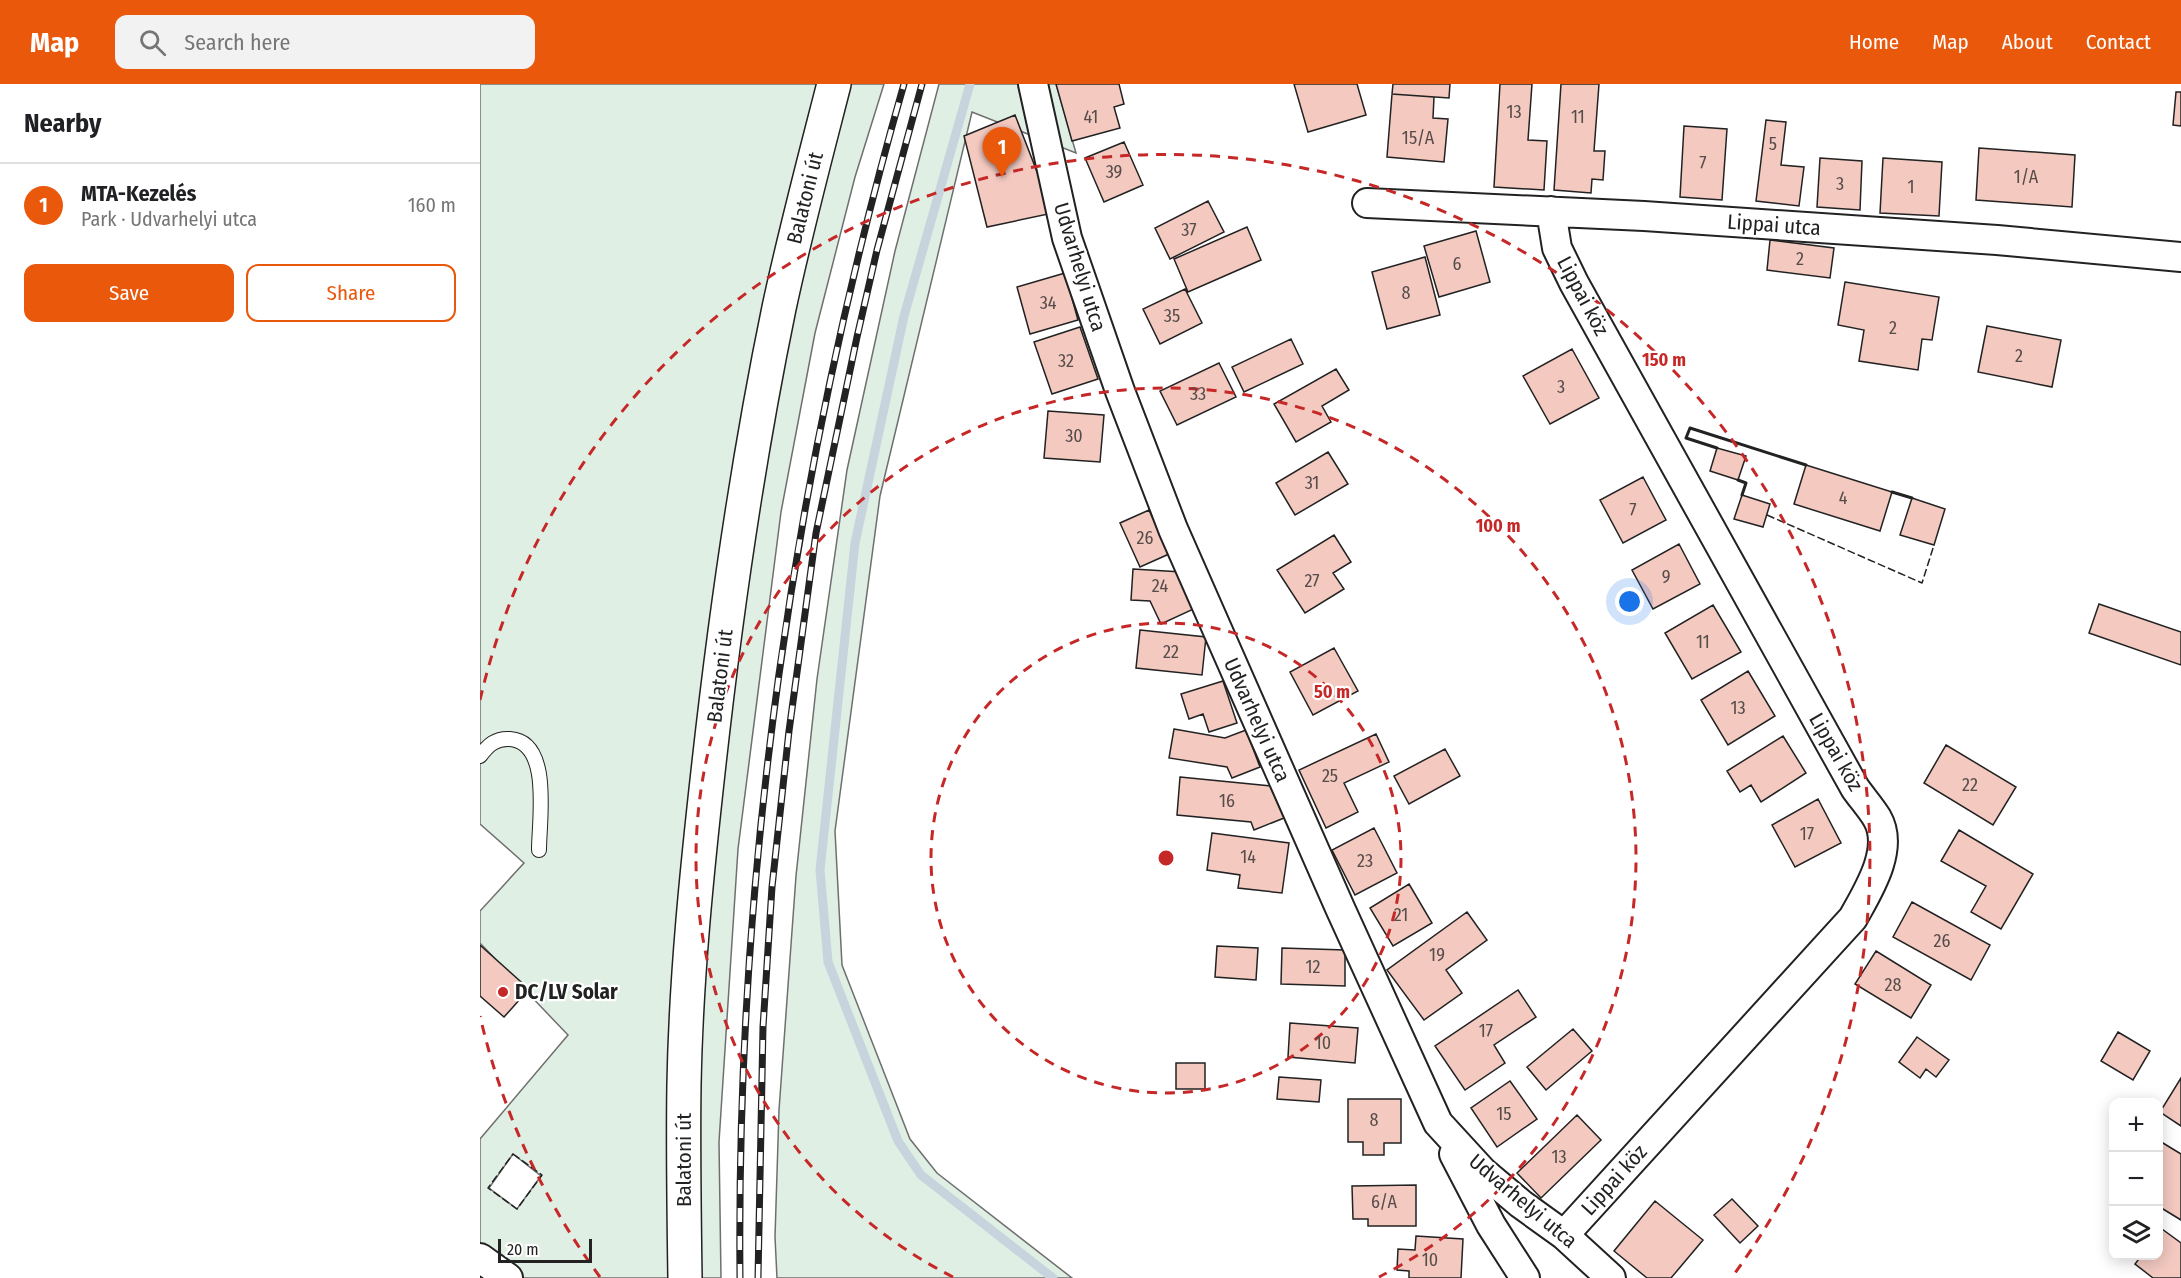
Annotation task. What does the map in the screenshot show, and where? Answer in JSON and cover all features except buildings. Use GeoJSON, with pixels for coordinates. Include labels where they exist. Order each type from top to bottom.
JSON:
{"type":"FeatureCollection","features":[{"type":"Feature","properties":{"kind":"main road","name":"Balatoni út"},"geometry":{"type":"LineString","coordinates":[[685,1278],[684,1081],[692,946],[717,700],[736,555],[763,393],[805,194],[834,84]]}},
{"type":"Feature","properties":{"kind":"street","name":"Udvarhelyi utca"},"geometry":{"type":"LineString","coordinates":[[1033,84],[1067,238],[1120,391],[1173,529],[1340,908],[1438,1123],[1482,1172],[1564,1235],[1611,1278]]}},
{"type":"Feature","properties":{"kind":"street","name":"Lippai utca"},"geometry":{"type":"LineString","coordinates":[[1367,203],[1551,211],[1996,240],[2181,257]]}},
{"type":"Feature","properties":{"kind":"street","name":"Lippai köz"},"geometry":{"type":"LineString","coordinates":[[1551,211],[1557,248],[1574,283],[1855,788],[1878,820],[1884,841],[1879,862],[1867,892],[1853,918],[1564,1235]]}},
{"type":"Feature","properties":{"kind":"street"},"geometry":{"type":"LineString","coordinates":[[1438,1123],[1491,1225],[1525,1278]]}},
{"type":"Feature","properties":{"kind":"street"},"geometry":{"type":"LineString","coordinates":[[480,1258],[508,1278]]}},
{"type":"Feature","properties":{"kind":"lane"},"geometry":{"type":"LineString","coordinates":[[480,756],[489,745],[506,738],[527,744],[534,754],[540,773],[539,850]]}},
{"type":"Feature","properties":{"kind":"green space"},"geometry":{"type":"Polygon","coordinates":[[[480,84],[884,84],[855,177],[815,333],[781,512],[738,849],[719,1142],[721,1278],[480,1278],[480,1139],[568,1035],[480,943],[480,911],[524,863],[480,824],[480,84]],[[513,1154],[489,1188],[517,1209],[541,1176],[513,1154]]]}},
{"type":"Feature","properties":{"kind":"green space"},"geometry":{"type":"Polygon","coordinates":[[[939,84],[1056,84],[1076,153],[972,112],[880,496],[835,831],[842,965],[910,1139],[937,1173],[1072,1278],[777,1278],[775,1237],[779,1110],[796,876],[817,679],[847,470],[895,251],[939,84]]]}},
{"type":"Feature","properties":{"kind":"waterway"},"geometry":{"type":"LineString","coordinates":[[970,84],[904,316],[855,543],[820,870],[828,962],[898,1141],[921,1175],[1053,1278]]}},
{"type":"Feature","properties":{"kind":"railway"},"geometry":{"type":"LineString","coordinates":[[740,1278],[741,1127],[748,976],[761,825],[779,675],[802,526],[831,377],[865,230],[904,84]]}},
{"type":"Feature","properties":{"kind":"railway"},"geometry":{"type":"LineString","coordinates":[[758,1278],[763,1027],[772,887],[789,731],[816,533],[877,250],[922,84]]}},
{"type":"Feature","properties":{"kind":"fence"},"geometry":{"type":"LineString","coordinates":[[1767,515],[1922,583],[1934,545]]}},
{"type":"Feature","properties":{"kind":"fence"},"geometry":{"type":"LineString","coordinates":[[513,1154],[542,1175],[517,1209],[488,1188],[513,1154]]}},
{"type":"Feature","properties":{"kind":"wall"},"geometry":{"type":"LineString","coordinates":[[1717,448],[1686,438],[1690,428],[1806,465]]}},
{"type":"Feature","properties":{"kind":"wall"},"geometry":{"type":"LineString","coordinates":[[1738,480],[1746,483],[1742,495]]}},
{"type":"Feature","properties":{"kind":"wall"},"geometry":{"type":"LineString","coordinates":[[1892,492],[1912,498]]}},
{"type":"Feature","properties":{"kind":"place","name":"MTA-Kezelés"},"geometry":{"type":"Point","coordinates":[1002,177]}},
{"type":"Feature","properties":{"kind":"place","name":"DC/LV Solar"},"geometry":{"type":"Point","coordinates":[503,992]}}]}
